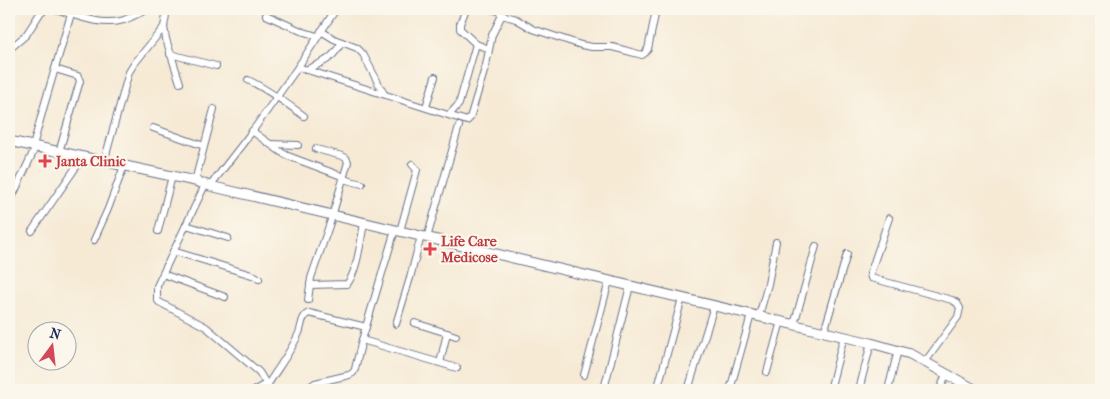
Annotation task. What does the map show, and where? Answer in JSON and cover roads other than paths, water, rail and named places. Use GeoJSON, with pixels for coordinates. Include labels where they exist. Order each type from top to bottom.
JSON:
{"type":"FeatureCollection","features":[{"type":"Feature","properties":{"kind":"street"},"geometry":{"type":"LineString","coordinates":[[9,46],[12,47],[26,34],[39,15],[46,9]]}},
{"type":"Feature","properties":{"kind":"street"},"geometry":{"type":"LineString","coordinates":[[55,9],[86,19],[108,22],[123,20],[149,9]]}},
{"type":"Feature","properties":{"kind":"street"},"geometry":{"type":"LineString","coordinates":[[167,9],[164,27],[170,54],[180,83]]}},
{"type":"Feature","properties":{"kind":"street"},"geometry":{"type":"LineString","coordinates":[[268,388],[259,372],[206,327],[159,302],[157,299],[157,286],[207,186],[278,96],[336,9]]}},
{"type":"Feature","properties":{"kind":"street"},"geometry":{"type":"LineString","coordinates":[[466,9],[460,29],[476,44],[489,49]]}},
{"type":"Feature","properties":{"kind":"street"},"geometry":{"type":"LineString","coordinates":[[491,9],[516,19],[533,29],[581,45],[620,48],[642,55],[648,49],[655,15]]}},
{"type":"Feature","properties":{"kind":"street"},"geometry":{"type":"LineString","coordinates":[[9,204],[34,146],[54,69],[71,14]]}},
{"type":"Feature","properties":{"kind":"street"},"geometry":{"type":"LineString","coordinates":[[266,15],[301,31],[330,37],[358,48],[384,94]]}},
{"type":"Feature","properties":{"kind":"street"},"geometry":{"type":"LineString","coordinates":[[298,67],[467,120],[470,118],[486,65],[494,30],[502,15]]}},
{"type":"Feature","properties":{"kind":"street"},"geometry":{"type":"LineString","coordinates":[[104,162],[129,72],[164,27]]}},
{"type":"Feature","properties":{"kind":"street"},"geometry":{"type":"LineString","coordinates":[[306,70],[333,56],[342,42]]}},
{"type":"Feature","properties":{"kind":"street"},"geometry":{"type":"LineString","coordinates":[[448,115],[459,104],[476,44]]}},
{"type":"Feature","properties":{"kind":"street"},"geometry":{"type":"LineString","coordinates":[[170,54],[216,66]]}},
{"type":"Feature","properties":{"kind":"street"},"geometry":{"type":"LineString","coordinates":[[54,69],[75,74],[80,78],[59,152]]}},
{"type":"Feature","properties":{"kind":"street"},"geometry":{"type":"LineString","coordinates":[[426,108],[435,77]]}},
{"type":"Feature","properties":{"kind":"street"},"geometry":{"type":"LineString","coordinates":[[248,80],[278,96],[304,116]]}},
{"type":"Feature","properties":{"kind":"street"},"geometry":{"type":"LineString","coordinates":[[195,181],[214,109]]}},
{"type":"Feature","properties":{"kind":"street"},"geometry":{"type":"LineString","coordinates":[[396,324],[459,126]]}},
{"type":"Feature","properties":{"kind":"street"},"geometry":{"type":"LineString","coordinates":[[153,128],[204,146]]}},
{"type":"Feature","properties":{"kind":"street"},"geometry":{"type":"LineString","coordinates":[[252,131],[288,156],[362,184]]}},
{"type":"Feature","properties":{"kind":"street"},"geometry":{"type":"LineString","coordinates":[[9,141],[195,181],[207,186],[872,342],[898,350],[976,390]]}},
{"type":"Feature","properties":{"kind":"street"},"geometry":{"type":"LineString","coordinates":[[270,144],[298,145]]}},
{"type":"Feature","properties":{"kind":"street"},"geometry":{"type":"LineString","coordinates":[[308,300],[311,278],[348,163],[346,158],[316,149]]}},
{"type":"Feature","properties":{"kind":"street"},"geometry":{"type":"LineString","coordinates":[[32,231],[83,157]]}},
{"type":"Feature","properties":{"kind":"street"},"geometry":{"type":"LineString","coordinates":[[305,390],[315,383],[349,376],[356,369],[362,340],[417,170],[412,164]]}},
{"type":"Feature","properties":{"kind":"street"},"geometry":{"type":"LineString","coordinates":[[94,240],[124,166]]}},
{"type":"Feature","properties":{"kind":"street"},"geometry":{"type":"LineString","coordinates":[[158,231],[172,176]]}},
{"type":"Feature","properties":{"kind":"street"},"geometry":{"type":"LineString","coordinates":[[889,218],[870,274],[871,278],[952,300],[960,308],[958,317],[924,362]]}},
{"type":"Feature","properties":{"kind":"street"},"geometry":{"type":"LineString","coordinates":[[310,285],[347,284],[354,272],[364,223]]}},
{"type":"Feature","properties":{"kind":"street"},"geometry":{"type":"LineString","coordinates":[[186,225],[228,238]]}},
{"type":"Feature","properties":{"kind":"street"},"geometry":{"type":"LineString","coordinates":[[730,390],[755,315],[768,284],[776,242]]}},
{"type":"Feature","properties":{"kind":"street"},"geometry":{"type":"LineString","coordinates":[[794,325],[816,246]]}},
{"type":"Feature","properties":{"kind":"street"},"geometry":{"type":"LineString","coordinates":[[173,252],[255,276],[259,279]]}},
{"type":"Feature","properties":{"kind":"street"},"geometry":{"type":"LineString","coordinates":[[824,332],[847,254]]}},
{"type":"Feature","properties":{"kind":"street"},"geometry":{"type":"LineString","coordinates":[[162,274],[225,297]]}},
{"type":"Feature","properties":{"kind":"street"},"geometry":{"type":"LineString","coordinates":[[584,375],[609,281]]}},
{"type":"Feature","properties":{"kind":"street"},"geometry":{"type":"LineString","coordinates":[[604,389],[630,286]]}},
{"type":"Feature","properties":{"kind":"street"},"geometry":{"type":"LineString","coordinates":[[658,387],[682,298]]}},
{"type":"Feature","properties":{"kind":"street"},"geometry":{"type":"LineString","coordinates":[[688,390],[714,306]]}},
{"type":"Feature","properties":{"kind":"street"},"geometry":{"type":"LineString","coordinates":[[268,388],[293,345],[303,316],[306,314],[309,313],[366,327]]}},
{"type":"Feature","properties":{"kind":"street"},"geometry":{"type":"LineString","coordinates":[[767,372],[781,322]]}},
{"type":"Feature","properties":{"kind":"street"},"geometry":{"type":"LineString","coordinates":[[415,323],[456,336]]}},
{"type":"Feature","properties":{"kind":"street"},"geometry":{"type":"LineString","coordinates":[[440,363],[448,333]]}},
{"type":"Feature","properties":{"kind":"street"},"geometry":{"type":"LineString","coordinates":[[830,390],[844,336]]}},
{"type":"Feature","properties":{"kind":"street"},"geometry":{"type":"LineString","coordinates":[[362,340],[457,368]]}},
{"type":"Feature","properties":{"kind":"street"},"geometry":{"type":"LineString","coordinates":[[859,390],[872,342]]}},
{"type":"Feature","properties":{"kind":"street"},"geometry":{"type":"LineString","coordinates":[[888,390],[898,350]]}},
{"type":"Feature","properties":{"kind":"street"},"geometry":{"type":"LineString","coordinates":[[940,390],[946,374]]}},
{"type":"Feature","properties":{"kind":"street"},"geometry":{"type":"LineString","coordinates":[[255,390],[262,386],[268,388]]}},
{"type":"Feature","properties":{"kind":"place","name":"Janta Clinic"},"geometry":{"type":"Point","coordinates":[45,161]}},
{"type":"Feature","properties":{"kind":"place","name":"Life Care Medicose"},"geometry":{"type":"Point","coordinates":[430,249]}}]}
